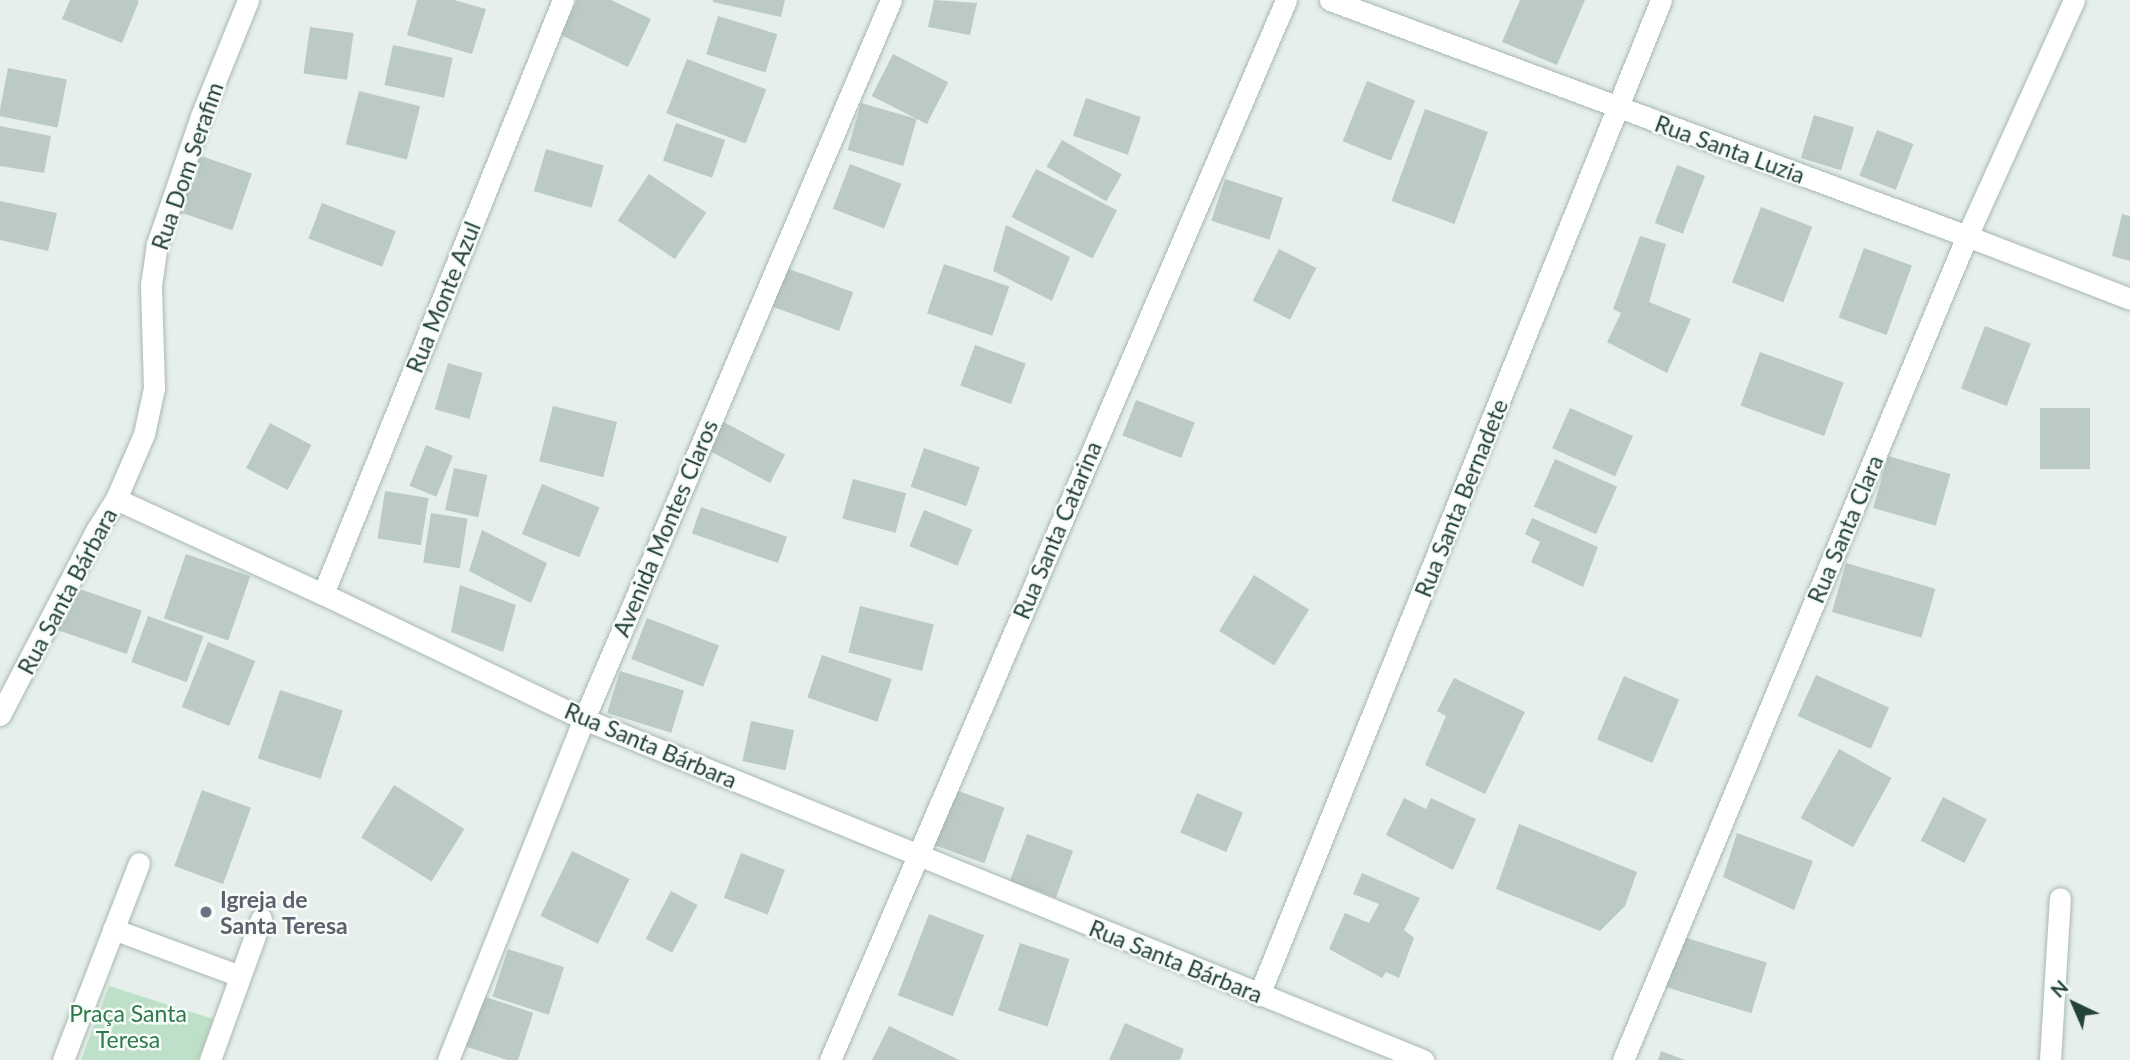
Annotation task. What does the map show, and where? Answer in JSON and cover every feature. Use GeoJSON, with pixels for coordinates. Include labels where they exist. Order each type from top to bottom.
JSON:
{"type":"FeatureCollection","features":[{"type":"Feature","properties":{"kind":"street","name":"Rua Dom Serafim"},"geometry":{"type":"LineString","coordinates":[[117,499],[144,434],[154,388],[151,285],[157,244],[201,116],[248,0]]}},
{"type":"Feature","properties":{"kind":"street","name":"Rua Monte Azul"},"geometry":{"type":"LineString","coordinates":[[323,594],[563,0]]}},
{"type":"Feature","properties":{"kind":"street","name":"Avenida Montes Claros"},"geometry":{"type":"LineString","coordinates":[[448,1060],[584,719],[891,0]]}},
{"type":"Feature","properties":{"kind":"street","name":"Rua Santa Catarina"},"geometry":{"type":"LineString","coordinates":[[830,1060],[1286,0]]}},
{"type":"Feature","properties":{"kind":"street","name":"Rua Santa Luzia"},"geometry":{"type":"LineString","coordinates":[[1330,0],[2130,299]]}},
{"type":"Feature","properties":{"kind":"street","name":"Rua Santa Bernadete"},"geometry":{"type":"LineString","coordinates":[[1259,995],[1661,0]]}},
{"type":"Feature","properties":{"kind":"street","name":"Rua Santa Clara"},"geometry":{"type":"LineString","coordinates":[[1623,1060],[1967,236],[2074,0]]}},
{"type":"Feature","properties":{"kind":"street","name":"Rua Santa Bárbara"},"geometry":{"type":"LineString","coordinates":[[0,715],[97,529],[117,499],[584,719],[1423,1060]]}},
{"type":"Feature","properties":{"kind":"street"},"geometry":{"type":"LineString","coordinates":[[62,1060],[139,863]]}},
{"type":"Feature","properties":{"kind":"street"},"geometry":{"type":"LineString","coordinates":[[2050,1060],[2060,898]]}},
{"type":"Feature","properties":{"kind":"street"},"geometry":{"type":"LineString","coordinates":[[210,1060],[261,919]]}},
{"type":"Feature","properties":{"kind":"street"},"geometry":{"type":"LineString","coordinates":[[113,929],[240,976]]}},
{"type":"Feature","properties":{"kind":"green space","name":"Praça Santa Teresa"},"geometry":{"type":"Polygon","coordinates":[[[109,986],[213,1019],[198,1060],[81,1060],[109,986]]]}},
{"type":"Feature","properties":{"kind":"building"},"geometry":{"type":"Polygon","coordinates":[[[70,0],[139,1],[122,43],[62,19],[70,0]]]}},
{"type":"Feature","properties":{"kind":"building"},"geometry":{"type":"Polygon","coordinates":[[[417,0],[454,0],[486,9],[472,54],[407,35],[417,0]]]}},
{"type":"Feature","properties":{"kind":"building"},"geometry":{"type":"Polygon","coordinates":[[[577,0],[611,0],[651,19],[628,67],[561,35],[577,0]]]}},
{"type":"Feature","properties":{"kind":"building"},"geometry":{"type":"Polygon","coordinates":[[[713,0],[785,0],[781,17],[713,0]]]}},
{"type":"Feature","properties":{"kind":"building"},"geometry":{"type":"Polygon","coordinates":[[[934,0],[977,3],[970,35],[928,27],[934,0]]]}},
{"type":"Feature","properties":{"kind":"building"},"geometry":{"type":"Polygon","coordinates":[[[1520,0],[1585,0],[1557,65],[1502,42],[1520,0]]]}},
{"type":"Feature","properties":{"kind":"building"},"geometry":{"type":"Polygon","coordinates":[[[718,16],[777,34],[766,72],[706,54],[718,16]]]}},
{"type":"Feature","properties":{"kind":"building"},"geometry":{"type":"Polygon","coordinates":[[[310,27],[354,33],[347,80],[303,74],[310,27]]]}},
{"type":"Feature","properties":{"kind":"building"},"geometry":{"type":"Polygon","coordinates":[[[393,45],[453,58],[444,98],[384,85],[393,45]]]}},
{"type":"Feature","properties":{"kind":"building"},"geometry":{"type":"Polygon","coordinates":[[[893,54],[948,82],[927,124],[872,96],[893,54]]]}},
{"type":"Feature","properties":{"kind":"building"},"geometry":{"type":"Polygon","coordinates":[[[687,59],[766,89],[746,144],[666,113],[687,59]]]}},
{"type":"Feature","properties":{"kind":"building"},"geometry":{"type":"Polygon","coordinates":[[[8,68],[67,79],[58,128],[0,116],[8,68]]]}},
{"type":"Feature","properties":{"kind":"building"},"geometry":{"type":"Polygon","coordinates":[[[1367,81],[1415,100],[1391,161],[1343,141],[1367,81]]]}},
{"type":"Feature","properties":{"kind":"building"},"geometry":{"type":"Polygon","coordinates":[[[359,91],[420,106],[407,160],[346,144],[359,91]]]}},
{"type":"Feature","properties":{"kind":"building"},"geometry":{"type":"Polygon","coordinates":[[[1086,98],[1141,117],[1128,155],[1073,136],[1086,98]]]}},
{"type":"Feature","properties":{"kind":"building"},"geometry":{"type":"Polygon","coordinates":[[[861,103],[917,119],[903,166],[847,150],[861,103]]]}},
{"type":"Feature","properties":{"kind":"building"},"geometry":{"type":"Polygon","coordinates":[[[1425,109],[1488,132],[1454,224],[1391,201],[1425,109]]]}},
{"type":"Feature","properties":{"kind":"building"},"geometry":{"type":"Polygon","coordinates":[[[1814,115],[1854,127],[1841,170],[1801,158],[1814,115]]]}},
{"type":"Feature","properties":{"kind":"building"},"geometry":{"type":"Polygon","coordinates":[[[676,123],[725,140],[712,178],[663,161],[676,123]]]}},
{"type":"Feature","properties":{"kind":"building"},"geometry":{"type":"Polygon","coordinates":[[[0,126],[51,136],[44,173],[0,166],[0,126]]]}},
{"type":"Feature","properties":{"kind":"building"},"geometry":{"type":"Polygon","coordinates":[[[1877,130],[1913,144],[1896,190],[1859,176],[1877,130]]]}},
{"type":"Feature","properties":{"kind":"building"},"geometry":{"type":"Polygon","coordinates":[[[1062,140],[1122,174],[1106,201],[1046,167],[1062,140]]]}},
{"type":"Feature","properties":{"kind":"building"},"geometry":{"type":"Polygon","coordinates":[[[546,149],[604,166],[592,208],[534,191],[546,149]]]}},
{"type":"Feature","properties":{"kind":"building"},"geometry":{"type":"Polygon","coordinates":[[[198,155],[252,174],[232,230],[178,212],[198,155]]]}},
{"type":"Feature","properties":{"kind":"building"},"geometry":{"type":"Polygon","coordinates":[[[850,164],[901,184],[884,229],[833,209],[850,164]]]}},
{"type":"Feature","properties":{"kind":"building"},"geometry":{"type":"Polygon","coordinates":[[[1677,165],[1705,176],[1683,234],[1655,223],[1677,165]]]}},
{"type":"Feature","properties":{"kind":"building"},"geometry":{"type":"Polygon","coordinates":[[[1036,169],[1117,210],[1093,258],[1011,217],[1036,169]]]}},
{"type":"Feature","properties":{"kind":"building"},"geometry":{"type":"Polygon","coordinates":[[[649,174],[706,213],[675,259],[618,220],[649,174]]]}},
{"type":"Feature","properties":{"kind":"building"},"geometry":{"type":"Polygon","coordinates":[[[1225,179],[1283,198],[1269,240],[1211,221],[1225,179]]]}},
{"type":"Feature","properties":{"kind":"building"},"geometry":{"type":"Polygon","coordinates":[[[0,201],[57,213],[48,251],[0,240],[0,201]]]}},
{"type":"Feature","properties":{"kind":"building"},"geometry":{"type":"Polygon","coordinates":[[[322,203],[396,231],[382,267],[308,238],[322,203]]]}},
{"type":"Feature","properties":{"kind":"building"},"geometry":{"type":"Polygon","coordinates":[[[1761,207],[1812,227],[1783,302],[1732,283],[1761,207]]]}},
{"type":"Feature","properties":{"kind":"building"},"geometry":{"type":"Polygon","coordinates":[[[2122,214],[2130,216],[2130,261],[2112,256],[2122,214]]]}},
{"type":"Feature","properties":{"kind":"building"},"geometry":{"type":"Polygon","coordinates":[[[1006,225],[1070,257],[1052,301],[993,271],[1006,225]]]}},
{"type":"Feature","properties":{"kind":"building"},"geometry":{"type":"Polygon","coordinates":[[[1640,236],[1666,244],[1649,302],[1691,319],[1667,373],[1607,342],[1621,313],[1613,309],[1640,236]]]}},
{"type":"Feature","properties":{"kind":"building"},"geometry":{"type":"Polygon","coordinates":[[[1864,248],[1912,265],[1887,335],[1839,318],[1864,248]]]}},
{"type":"Feature","properties":{"kind":"building"},"geometry":{"type":"Polygon","coordinates":[[[1279,249],[1316,268],[1290,320],[1253,301],[1279,249]]]}},
{"type":"Feature","properties":{"kind":"building"},"geometry":{"type":"Polygon","coordinates":[[[944,264],[1009,286],[992,336],[927,313],[944,264]]]}},
{"type":"Feature","properties":{"kind":"building"},"geometry":{"type":"Polygon","coordinates":[[[778,265],[853,292],[839,331],[764,304],[778,265]]]}},
{"type":"Feature","properties":{"kind":"building"},"geometry":{"type":"Polygon","coordinates":[[[1985,326],[2031,344],[2007,406],[1961,389],[1985,326]]]}},
{"type":"Feature","properties":{"kind":"building"},"geometry":{"type":"Polygon","coordinates":[[[975,345],[1026,363],[1011,404],[960,385],[975,345]]]}},
{"type":"Feature","properties":{"kind":"building"},"geometry":{"type":"Polygon","coordinates":[[[1760,352],[1844,382],[1824,436],[1741,406],[1760,352]]]}},
{"type":"Feature","properties":{"kind":"building"},"geometry":{"type":"Polygon","coordinates":[[[448,363],[483,373],[469,419],[435,409],[448,363]]]}},
{"type":"Feature","properties":{"kind":"building"},"geometry":{"type":"Polygon","coordinates":[[[1136,400],[1195,423],[1181,458],[1122,435],[1136,400]]]}},
{"type":"Feature","properties":{"kind":"building"},"geometry":{"type":"Polygon","coordinates":[[[553,406],[617,422],[603,477],[539,461],[553,406]]]}},
{"type":"Feature","properties":{"kind":"building"},"geometry":{"type":"Polygon","coordinates":[[[1570,408],[1633,436],[1615,476],[1552,448],[1570,408]]]}},
{"type":"Feature","properties":{"kind":"building"},"geometry":{"type":"Polygon","coordinates":[[[2040,408],[2090,408],[2090,469],[2040,469],[2040,408]]]}},
{"type":"Feature","properties":{"kind":"building"},"geometry":{"type":"Polygon","coordinates":[[[718,419],[785,455],[770,483],[703,447],[718,419]]]}},
{"type":"Feature","properties":{"kind":"building"},"geometry":{"type":"Polygon","coordinates":[[[270,423],[311,445],[288,490],[246,468],[270,423]]]}},
{"type":"Feature","properties":{"kind":"building"},"geometry":{"type":"Polygon","coordinates":[[[426,445],[453,456],[436,497],[410,486],[426,445]]]}},
{"type":"Feature","properties":{"kind":"building"},"geometry":{"type":"Polygon","coordinates":[[[924,448],[980,467],[966,506],[911,487],[924,448]]]}},
{"type":"Feature","properties":{"kind":"building"},"geometry":{"type":"Polygon","coordinates":[[[1888,456],[1950,474],[1936,526],[1873,508],[1888,456]]]}},
{"type":"Feature","properties":{"kind":"building"},"geometry":{"type":"Polygon","coordinates":[[[1555,459],[1617,487],[1596,534],[1534,507],[1555,459]]]}},
{"type":"Feature","properties":{"kind":"building"},"geometry":{"type":"Polygon","coordinates":[[[454,468],[487,475],[478,517],[445,510],[454,468]]]}},
{"type":"Feature","properties":{"kind":"building"},"geometry":{"type":"Polygon","coordinates":[[[853,479],[906,493],[896,533],[842,519],[853,479]]]}},
{"type":"Feature","properties":{"kind":"building"},"geometry":{"type":"Polygon","coordinates":[[[542,484],[599,507],[579,557],[522,534],[542,484]]]}},
{"type":"Feature","properties":{"kind":"building"},"geometry":{"type":"Polygon","coordinates":[[[385,491],[428,498],[421,545],[377,538],[385,491]]]}},
{"type":"Feature","properties":{"kind":"building"},"geometry":{"type":"Polygon","coordinates":[[[701,507],[787,537],[778,563],[692,533],[701,507]]]}},
{"type":"Feature","properties":{"kind":"building"},"geometry":{"type":"Polygon","coordinates":[[[924,510],[972,529],[958,566],[909,546],[924,510]]]}},
{"type":"Feature","properties":{"kind":"building"},"geometry":{"type":"Polygon","coordinates":[[[431,513],[468,519],[460,568],[423,562],[431,513]]]}},
{"type":"Feature","properties":{"kind":"building"},"geometry":{"type":"Polygon","coordinates":[[[1532,518],[1598,547],[1583,587],[1531,562],[1540,542],[1525,534],[1532,518]]]}},
{"type":"Feature","properties":{"kind":"building"},"geometry":{"type":"Polygon","coordinates":[[[482,530],[547,563],[531,603],[469,571],[482,530]]]}},
{"type":"Feature","properties":{"kind":"building"},"geometry":{"type":"Polygon","coordinates":[[[186,554],[250,576],[228,640],[164,618],[186,554]]]}},
{"type":"Feature","properties":{"kind":"building"},"geometry":{"type":"Polygon","coordinates":[[[1846,563],[1935,589],[1921,638],[1832,612],[1846,563]]]}},
{"type":"Feature","properties":{"kind":"building"},"geometry":{"type":"Polygon","coordinates":[[[1254,575],[1309,609],[1274,665],[1219,631],[1254,575]]]}},
{"type":"Feature","properties":{"kind":"building"},"geometry":{"type":"Polygon","coordinates":[[[68,585],[142,610],[127,654],[53,628],[68,585]]]}},
{"type":"Feature","properties":{"kind":"building"},"geometry":{"type":"Polygon","coordinates":[[[460,585],[516,605],[503,652],[451,632],[460,585]]]}},
{"type":"Feature","properties":{"kind":"building"},"geometry":{"type":"Polygon","coordinates":[[[860,606],[934,624],[922,671],[848,653],[860,606]]]}},
{"type":"Feature","properties":{"kind":"building"},"geometry":{"type":"Polygon","coordinates":[[[148,616],[203,636],[187,682],[131,662],[148,616]]]}},
{"type":"Feature","properties":{"kind":"building"},"geometry":{"type":"Polygon","coordinates":[[[647,618],[719,646],[703,687],[631,659],[647,618]]]}},
{"type":"Feature","properties":{"kind":"building"},"geometry":{"type":"Polygon","coordinates":[[[208,642],[255,661],[229,726],[182,707],[208,642]]]}},
{"type":"Feature","properties":{"kind":"building"},"geometry":{"type":"Polygon","coordinates":[[[822,655],[892,679],[877,722],[807,698],[822,655]]]}},
{"type":"Feature","properties":{"kind":"building"},"geometry":{"type":"Polygon","coordinates":[[[620,671],[684,691],[671,733],[607,713],[620,671]]]}},
{"type":"Feature","properties":{"kind":"building"},"geometry":{"type":"Polygon","coordinates":[[[1816,675],[1889,708],[1871,749],[1798,716],[1816,675]]]}},
{"type":"Feature","properties":{"kind":"building"},"geometry":{"type":"Polygon","coordinates":[[[1624,676],[1679,699],[1652,763],[1597,740],[1624,676]]]}},
{"type":"Feature","properties":{"kind":"building"},"geometry":{"type":"Polygon","coordinates":[[[1454,678],[1525,712],[1485,794],[1425,765],[1446,716],[1437,711],[1454,678]]]}},
{"type":"Feature","properties":{"kind":"building"},"geometry":{"type":"Polygon","coordinates":[[[280,690],[343,710],[321,779],[258,758],[280,690]]]}},
{"type":"Feature","properties":{"kind":"building"},"geometry":{"type":"Polygon","coordinates":[[[751,721],[794,730],[786,770],[742,761],[751,721]]]}},
{"type":"Feature","properties":{"kind":"building"},"geometry":{"type":"Polygon","coordinates":[[[1839,749],[1891,778],[1853,847],[1801,818],[1839,749]]]}},
{"type":"Feature","properties":{"kind":"building"},"geometry":{"type":"Polygon","coordinates":[[[394,785],[464,829],[432,882],[361,838],[394,785]]]}},
{"type":"Feature","properties":{"kind":"building"},"geometry":{"type":"Polygon","coordinates":[[[950,788],[1005,808],[984,863],[930,843],[950,788]]]}},
{"type":"Feature","properties":{"kind":"building"},"geometry":{"type":"Polygon","coordinates":[[[202,790],[251,808],[223,884],[174,866],[202,790]]]}},
{"type":"Feature","properties":{"kind":"building"},"geometry":{"type":"Polygon","coordinates":[[[1197,793],[1243,813],[1226,852],[1180,833],[1197,793]]]}},
{"type":"Feature","properties":{"kind":"building"},"geometry":{"type":"Polygon","coordinates":[[[1943,797],[1987,819],[1964,863],[1921,841],[1943,797]]]}},
{"type":"Feature","properties":{"kind":"building"},"geometry":{"type":"Polygon","coordinates":[[[1404,798],[1426,809],[1431,798],[1476,819],[1453,870],[1386,835],[1404,798]]]}},
{"type":"Feature","properties":{"kind":"building"},"geometry":{"type":"Polygon","coordinates":[[[1519,824],[1637,872],[1625,906],[1600,931],[1496,889],[1519,824]]]}},
{"type":"Feature","properties":{"kind":"building"},"geometry":{"type":"Polygon","coordinates":[[[1737,833],[1813,861],[1794,910],[1723,877],[1737,833]]]}},
{"type":"Feature","properties":{"kind":"building"},"geometry":{"type":"Polygon","coordinates":[[[1027,834],[1073,851],[1056,898],[1010,881],[1027,834]]]}},
{"type":"Feature","properties":{"kind":"building"},"geometry":{"type":"Polygon","coordinates":[[[572,851],[630,879],[598,944],[540,916],[572,851]]]}},
{"type":"Feature","properties":{"kind":"building"},"geometry":{"type":"Polygon","coordinates":[[[741,853],[785,870],[768,915],[724,898],[741,853]]]}},
{"type":"Feature","properties":{"kind":"building"},"geometry":{"type":"Polygon","coordinates":[[[1362,873],[1420,898],[1404,930],[1414,938],[1399,978],[1386,972],[1382,978],[1329,949],[1345,913],[1369,923],[1379,904],[1353,894],[1362,873]]]}},
{"type":"Feature","properties":{"kind":"building"},"geometry":{"type":"Polygon","coordinates":[[[671,891],[697,905],[672,953],[646,939],[671,891]]]}},
{"type":"Feature","properties":{"kind":"building"},"geometry":{"type":"Polygon","coordinates":[[[929,914],[984,935],[953,1016],[898,995],[929,914]]]}},
{"type":"Feature","properties":{"kind":"building"},"geometry":{"type":"Polygon","coordinates":[[[1677,935],[1767,962],[1751,1013],[1662,986],[1677,935]]]}},
{"type":"Feature","properties":{"kind":"building"},"geometry":{"type":"Polygon","coordinates":[[[1020,943],[1069,959],[1048,1027],[998,1011],[1020,943]]]}},
{"type":"Feature","properties":{"kind":"building"},"geometry":{"type":"Polygon","coordinates":[[[508,949],[564,967],[549,1015],[493,997],[508,949]]]}},
{"type":"Feature","properties":{"kind":"building"},"geometry":{"type":"Polygon","coordinates":[[[482,996],[533,1013],[518,1060],[507,1060],[466,1046],[482,996]]]}},
{"type":"Feature","properties":{"kind":"building"},"geometry":{"type":"Polygon","coordinates":[[[1125,1023],[1184,1049],[1180,1060],[1109,1060],[1125,1023]]]}},
{"type":"Feature","properties":{"kind":"building"},"geometry":{"type":"Polygon","coordinates":[[[889,1026],[959,1060],[872,1060],[889,1026]]]}},
{"type":"Feature","properties":{"kind":"building"},"geometry":{"type":"Polygon","coordinates":[[[1661,1051],[1685,1060],[1658,1060],[1661,1051]]]}},
{"type":"Feature","properties":{"kind":"place","name":"Igreja de Santa Teresa"},"geometry":{"type":"Point","coordinates":[206,912]}}]}
